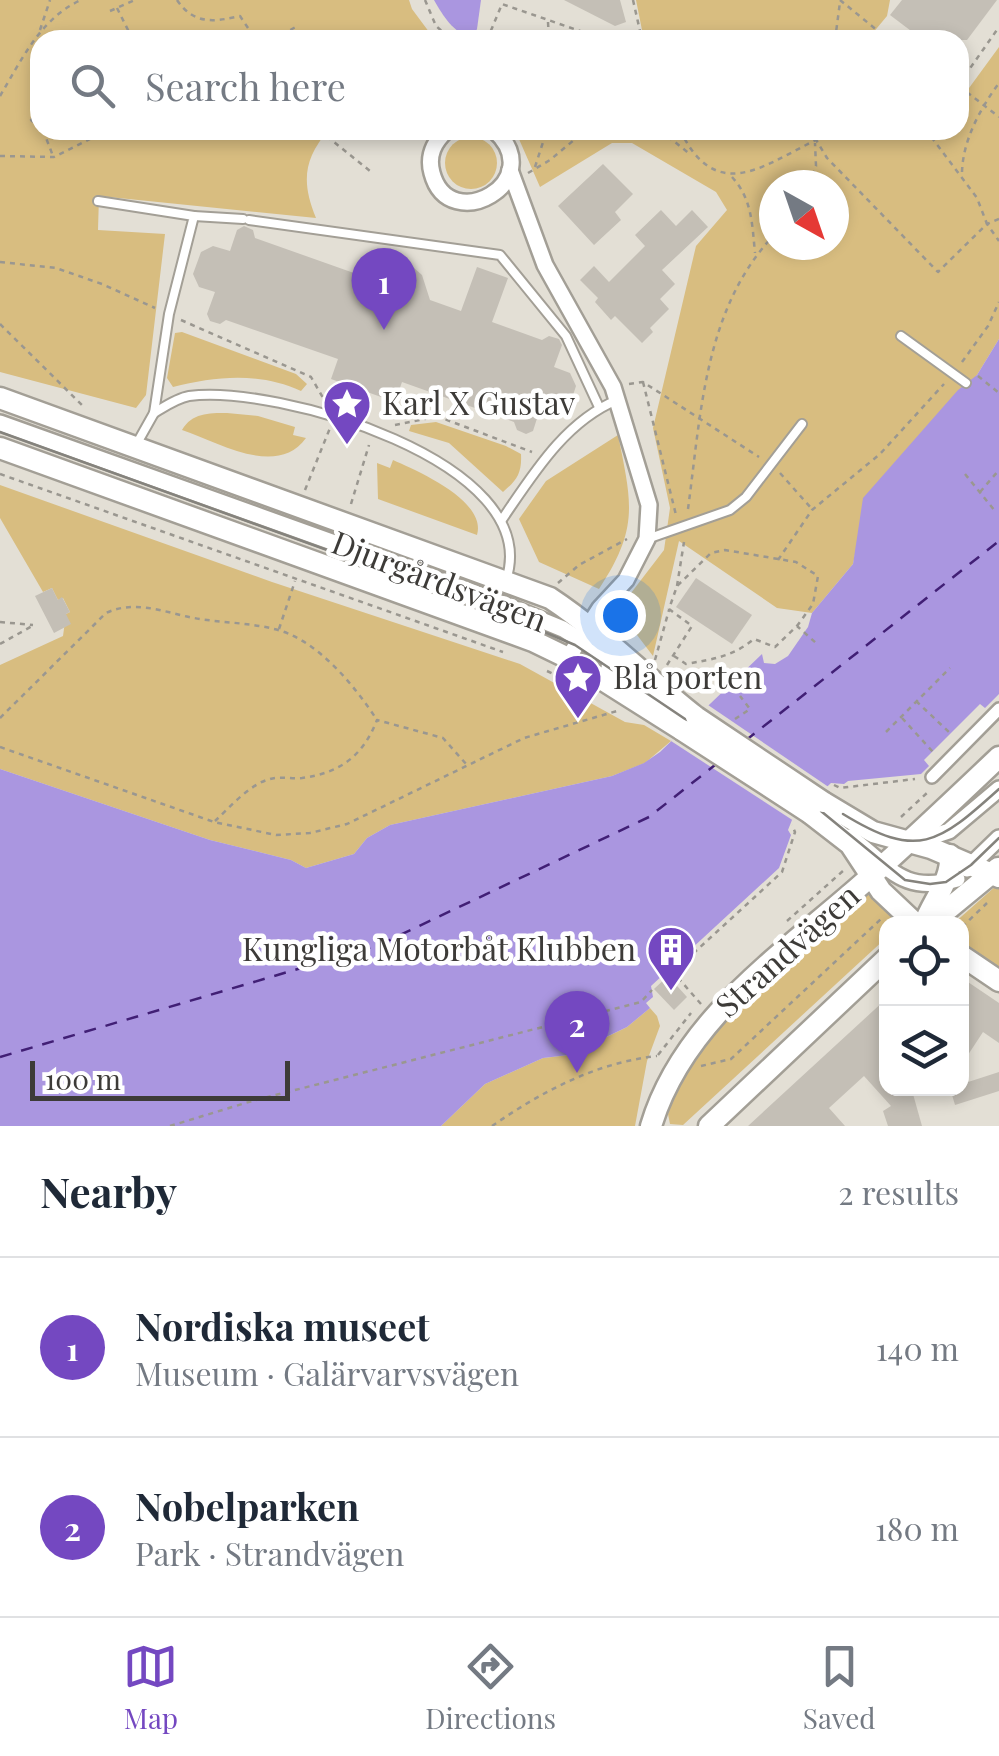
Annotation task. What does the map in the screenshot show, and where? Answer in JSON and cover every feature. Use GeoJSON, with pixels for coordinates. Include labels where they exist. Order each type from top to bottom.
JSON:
{"type":"FeatureCollection","features":[{"type":"Feature","properties":{"kind":"street"},"geometry":{"type":"LineString","coordinates":[[437,140],[431,153],[434,180],[442,191],[466,202],[492,196],[512,175]]}},
{"type":"Feature","properties":{"kind":"street"},"geometry":{"type":"LineString","coordinates":[[502,140],[508,148],[512,175],[546,265],[615,393],[650,505],[648,533],[626,580],[578,641]]}},
{"type":"Feature","properties":{"kind":"street"},"geometry":{"type":"LineString","coordinates":[[492,196],[524,209]]}},
{"type":"Feature","properties":{"kind":"street","name":"Djurgårdsvägen"},"geometry":{"type":"LineString","coordinates":[[0,398],[550,598],[578,641]]}},
{"type":"Feature","properties":{"kind":"street","name":"Djurgårdsvägen"},"geometry":{"type":"LineString","coordinates":[[0,423],[488,598],[652,682],[689,724]]}},
{"type":"Feature","properties":{"kind":"street","name":"Djurgårdsvägen"},"geometry":{"type":"LineString","coordinates":[[0,432],[578,641],[689,724]]}},
{"type":"Feature","properties":{"kind":"street","name":"Djurgårdsvägen"},"geometry":{"type":"LineString","coordinates":[[0,448],[474,619],[578,641]]}},
{"type":"Feature","properties":{"kind":"street"},"geometry":{"type":"LineString","coordinates":[[934,781],[999,709]]}},
{"type":"Feature","properties":{"kind":"street"},"geometry":{"type":"LineString","coordinates":[[689,724],[815,807],[873,832],[901,834],[950,855],[958,875]]}},
{"type":"Feature","properties":{"kind":"street","name":"Strandvägen"},"geometry":{"type":"LineString","coordinates":[[655,1122],[660,1098],[704,1028],[876,871],[901,834],[999,757]]}},
{"type":"Feature","properties":{"kind":"street","name":"Strandvägen"},"geometry":{"type":"LineString","coordinates":[[901,834],[927,840],[949,831],[999,788]]}},
{"type":"Feature","properties":{"kind":"street"},"geometry":{"type":"LineString","coordinates":[[815,807],[876,871],[910,916]]}},
{"type":"Feature","properties":{"kind":"street"},"geometry":{"type":"LineString","coordinates":[[930,916],[958,875],[999,838]]}},
{"type":"Feature","properties":{"kind":"street"},"geometry":{"type":"LineString","coordinates":[[876,871],[922,886],[958,875],[997,872]]}},
{"type":"Feature","properties":{"kind":"street"},"geometry":{"type":"LineString","coordinates":[[931,916],[997,872]]}},
{"type":"Feature","properties":{"kind":"street"},"geometry":{"type":"LineString","coordinates":[[969,961],[999,980]]}},
{"type":"Feature","properties":{"kind":"street"},"geometry":{"type":"LineString","coordinates":[[709,1126],[879,966]]}},
{"type":"Feature","properties":{"kind":"lane"},"geometry":{"type":"LineString","coordinates":[[98,202],[500,256],[566,336],[599,407]]}},
{"type":"Feature","properties":{"kind":"lane"},"geometry":{"type":"LineString","coordinates":[[136,446],[154,412],[168,314],[194,216]]}},
{"type":"Feature","properties":{"kind":"lane"},"geometry":{"type":"LineString","coordinates":[[901,336],[966,383]]}},
{"type":"Feature","properties":{"kind":"lane"},"geometry":{"type":"LineString","coordinates":[[501,521],[545,458],[615,393]]}},
{"type":"Feature","properties":{"kind":"lane"},"geometry":{"type":"LineString","coordinates":[[154,412],[186,396],[248,398],[334,416],[374,429],[456,474],[482,494],[501,521],[512,564],[506,580]]}},
{"type":"Feature","properties":{"kind":"lane"},"geometry":{"type":"LineString","coordinates":[[648,533],[686,528],[730,510],[746,497],[802,424]]}},
{"type":"Feature","properties":{"kind":"path"},"geometry":{"type":"LineString","coordinates":[[40,30],[50,0]]}},
{"type":"Feature","properties":{"kind":"path"},"geometry":{"type":"LineString","coordinates":[[41,30],[67,7],[82,0]]}},
{"type":"Feature","properties":{"kind":"path"},"geometry":{"type":"LineString","coordinates":[[110,11],[135,0]]}},
{"type":"Feature","properties":{"kind":"path"},"geometry":{"type":"LineString","coordinates":[[178,0],[196,19],[225,22],[240,16],[249,30]]}},
{"type":"Feature","properties":{"kind":"path"},"geometry":{"type":"LineString","coordinates":[[425,0],[441,30]]}},
{"type":"Feature","properties":{"kind":"path"},"geometry":{"type":"LineString","coordinates":[[632,0],[640,30]]}},
{"type":"Feature","properties":{"kind":"path"},"geometry":{"type":"LineString","coordinates":[[836,30],[840,0]]}},
{"type":"Feature","properties":{"kind":"path"},"geometry":{"type":"LineString","coordinates":[[840,0],[877,30]]}},
{"type":"Feature","properties":{"kind":"path"},"geometry":{"type":"LineString","coordinates":[[491,30],[502,4],[577,30]]}},
{"type":"Feature","properties":{"kind":"path"},"geometry":{"type":"LineString","coordinates":[[117,8],[128,30]]}},
{"type":"Feature","properties":{"kind":"path"},"geometry":{"type":"LineString","coordinates":[[548,20],[549,30]]}},
{"type":"Feature","properties":{"kind":"path"},"geometry":{"type":"LineString","coordinates":[[292,30],[299,26]]}},
{"type":"Feature","properties":{"kind":"path"},"geometry":{"type":"LineString","coordinates":[[969,70],[999,27]]}},
{"type":"Feature","properties":{"kind":"path"},"geometry":{"type":"LineString","coordinates":[[0,96],[30,47]]}},
{"type":"Feature","properties":{"kind":"path"},"geometry":{"type":"LineString","coordinates":[[969,138],[999,83]]}},
{"type":"Feature","properties":{"kind":"path"},"geometry":{"type":"LineString","coordinates":[[969,93],[999,117]]}},
{"type":"Feature","properties":{"kind":"path"},"geometry":{"type":"LineString","coordinates":[[47,140],[54,157]]}},
{"type":"Feature","properties":{"kind":"path"},"geometry":{"type":"LineString","coordinates":[[0,156],[54,157],[88,140]]}},
{"type":"Feature","properties":{"kind":"path"},"geometry":{"type":"LineString","coordinates":[[331,140],[370,171]]}},
{"type":"Feature","properties":{"kind":"path"},"geometry":{"type":"LineString","coordinates":[[535,169],[544,140]]}},
{"type":"Feature","properties":{"kind":"path"},"geometry":{"type":"LineString","coordinates":[[512,175],[535,169],[573,140]]}},
{"type":"Feature","properties":{"kind":"path"},"geometry":{"type":"LineString","coordinates":[[672,140],[708,168],[730,176],[744,190],[755,256]]}},
{"type":"Feature","properties":{"kind":"path"},"geometry":{"type":"LineString","coordinates":[[685,140],[692,156]]}},
{"type":"Feature","properties":{"kind":"path"},"geometry":{"type":"LineString","coordinates":[[730,176],[769,165],[812,140]]}},
{"type":"Feature","properties":{"kind":"path"},"geometry":{"type":"LineString","coordinates":[[815,140],[815,170]]}},
{"type":"Feature","properties":{"kind":"path"},"geometry":{"type":"LineString","coordinates":[[816,140],[827,158],[938,272],[986,224],[999,220]]}},
{"type":"Feature","properties":{"kind":"path"},"geometry":{"type":"LineString","coordinates":[[934,140],[978,198],[986,224],[999,241]]}},
{"type":"Feature","properties":{"kind":"path"},"geometry":{"type":"LineString","coordinates":[[962,175],[962,153],[968,140]]}},
{"type":"Feature","properties":{"kind":"path"},"geometry":{"type":"LineString","coordinates":[[655,663],[677,586],[703,387],[728,306],[759,252]]}},
{"type":"Feature","properties":{"kind":"path"},"geometry":{"type":"LineString","coordinates":[[0,262],[56,268],[102,284],[311,378],[334,416],[304,494]]}},
{"type":"Feature","properties":{"kind":"path"},"geometry":{"type":"LineString","coordinates":[[778,560],[812,510],[880,454],[954,373],[988,326],[999,302]]}},
{"type":"Feature","properties":{"kind":"path"},"geometry":{"type":"LineString","coordinates":[[0,324],[87,409]]}},
{"type":"Feature","properties":{"kind":"path"},"geometry":{"type":"LineString","coordinates":[[976,376],[999,393]]}},
{"type":"Feature","properties":{"kind":"path"},"geometry":{"type":"LineString","coordinates":[[615,393],[643,382]]}},
{"type":"Feature","properties":{"kind":"path"},"geometry":{"type":"LineString","coordinates":[[643,382],[762,459]]}},
{"type":"Feature","properties":{"kind":"path"},"geometry":{"type":"LineString","coordinates":[[643,382],[676,515],[686,528]]}},
{"type":"Feature","properties":{"kind":"path"},"geometry":{"type":"LineString","coordinates":[[350,421],[360,389]]}},
{"type":"Feature","properties":{"kind":"path"},"geometry":{"type":"LineString","coordinates":[[398,395],[428,406],[425,418]]}},
{"type":"Feature","properties":{"kind":"path"},"geometry":{"type":"LineString","coordinates":[[349,510],[374,429],[439,417],[545,458]]}},
{"type":"Feature","properties":{"kind":"path"},"geometry":{"type":"LineString","coordinates":[[980,492],[999,470]]}},
{"type":"Feature","properties":{"kind":"path"},"geometry":{"type":"LineString","coordinates":[[778,472],[812,510]]}},
{"type":"Feature","properties":{"kind":"path"},"geometry":{"type":"LineString","coordinates":[[0,474],[508,654]]}},
{"type":"Feature","properties":{"kind":"path"},"geometry":{"type":"LineString","coordinates":[[965,474],[995,511]]}},
{"type":"Feature","properties":{"kind":"path"},"geometry":{"type":"LineString","coordinates":[[554,588],[579,565],[648,533]]}},
{"type":"Feature","properties":{"kind":"path"},"geometry":{"type":"LineString","coordinates":[[673,655],[686,664],[725,658],[754,638],[775,647],[813,604],[818,576],[796,562],[725,550],[710,554],[677,586]]}},
{"type":"Feature","properties":{"kind":"path"},"geometry":{"type":"LineString","coordinates":[[279,629],[296,580]]}},
{"type":"Feature","properties":{"kind":"path"},"geometry":{"type":"LineString","coordinates":[[0,718],[106,613],[120,606],[135,605],[196,619],[279,629],[322,654],[377,720],[443,738],[468,766]]}},
{"type":"Feature","properties":{"kind":"path"},"geometry":{"type":"LineString","coordinates":[[662,672],[692,626],[670,609]]}},
{"type":"Feature","properties":{"kind":"path"},"geometry":{"type":"LineString","coordinates":[[0,622],[34,626],[0,644]]}},
{"type":"Feature","properties":{"kind":"path"},"geometry":{"type":"LineString","coordinates":[[797,626],[816,643]]}},
{"type":"Feature","properties":{"kind":"path"},"geometry":{"type":"LineString","coordinates":[[542,668],[575,684]]}},
{"type":"Feature","properties":{"kind":"path"},"geometry":{"type":"LineString","coordinates":[[886,732],[950,668]]}},
{"type":"Feature","properties":{"kind":"path"},"geometry":{"type":"LineString","coordinates":[[732,721],[750,710],[740,696]]}},
{"type":"Feature","properties":{"kind":"path"},"geometry":{"type":"LineString","coordinates":[[0,747],[214,822],[276,835],[310,833],[347,824],[524,738],[624,709],[607,701]]}},
{"type":"Feature","properties":{"kind":"path"},"geometry":{"type":"LineString","coordinates":[[916,701],[950,734]]}},
{"type":"Feature","properties":{"kind":"path"},"geometry":{"type":"LineString","coordinates":[[900,717],[933,752]]}},
{"type":"Feature","properties":{"kind":"path"},"geometry":{"type":"LineString","coordinates":[[214,822],[244,794],[268,779],[303,778],[332,770],[353,758],[368,743],[377,720]]}},
{"type":"Feature","properties":{"kind":"path"},"geometry":{"type":"LineString","coordinates":[[701,1004],[672,972],[782,872],[795,832],[815,807],[840,788],[934,781]]}},
{"type":"Feature","properties":{"kind":"path"},"geometry":{"type":"LineString","coordinates":[[901,834],[934,781]]}},
{"type":"Feature","properties":{"kind":"path"},"geometry":{"type":"LineString","coordinates":[[969,920],[992,899]]}},
{"type":"Feature","properties":{"kind":"path","name":"Strandvägen"},"geometry":{"type":"LineString","coordinates":[[677,1066],[685,1069],[731,1059],[879,921]]}},
{"type":"Feature","properties":{"kind":"path"},"geometry":{"type":"LineString","coordinates":[[170,1126],[252,1101],[641,1002],[652,990]]}},
{"type":"Feature","properties":{"kind":"path"},"geometry":{"type":"LineString","coordinates":[[492,1126],[540,1094],[573,1078],[658,1055]]}},
{"type":"Feature","properties":{"kind":"shaded area"},"geometry":{"type":"Polygon","coordinates":[[[0,0],[409,0],[428,30],[30,30],[30,140],[321,140],[307,171],[308,193],[316,218],[99,196],[98,230],[165,234],[146,395],[136,408],[0,372],[0,0]]]}},
{"type":"Feature","properties":{"kind":"shaded area"},"geometry":{"type":"Polygon","coordinates":[[[434,0],[481,0],[476,30],[457,30],[434,0]]]}},
{"type":"Feature","properties":{"kind":"shaded area"},"geometry":{"type":"Polygon","coordinates":[[[636,0],[890,0],[887,16],[875,30],[642,30],[636,0]]]}},
{"type":"Feature","properties":{"kind":"shaded area"},"geometry":{"type":"Polygon","coordinates":[[[999,47],[999,339],[977,375],[859,535],[853,564],[812,613],[777,608],[679,541],[653,656],[618,610],[664,550],[670,508],[653,428],[696,246],[727,210],[716,192],[632,143],[612,143],[540,187],[519,140],[969,140],[969,88],[999,47]]]}},
{"type":"Feature","properties":{"kind":"shaded area"},"geometry":{"type":"Polygon","coordinates":[[[459,140],[483,140],[495,153],[495,173],[481,187],[461,187],[447,173],[447,153],[459,140]]]}},
{"type":"Feature","properties":{"kind":"shaded area"},"geometry":{"type":"Polygon","coordinates":[[[182,332],[296,374],[307,384],[301,391],[270,381],[238,378],[173,387],[167,378],[175,333],[182,332]]]}},
{"type":"Feature","properties":{"kind":"shaded area"},"geometry":{"type":"Polygon","coordinates":[[[999,339],[999,694],[985,708],[980,704],[924,760],[929,766],[921,774],[831,783],[792,820],[779,868],[651,986],[653,997],[646,1003],[650,1008],[627,1027],[569,1055],[543,1058],[485,1084],[441,1126],[0,1126],[0,769],[306,868],[354,854],[367,838],[390,825],[612,776],[644,763],[762,654],[764,663],[775,664],[788,656],[808,627],[812,613],[853,564],[863,498],[958,390],[977,375],[999,339]]]}},
{"type":"Feature","properties":{"kind":"shaded area"},"geometry":{"type":"Polygon","coordinates":[[[227,413],[258,416],[295,427],[293,435],[306,438],[294,450],[264,456],[230,449],[182,430],[196,417],[227,413]]]}},
{"type":"Feature","properties":{"kind":"shaded area"},"geometry":{"type":"Polygon","coordinates":[[[436,422],[521,454],[515,480],[503,492],[449,443],[409,431],[411,425],[436,422]]]}},
{"type":"Feature","properties":{"kind":"shaded area"},"geometry":{"type":"Polygon","coordinates":[[[618,435],[629,515],[621,549],[599,589],[539,562],[519,519],[546,481],[618,435]]]}},
{"type":"Feature","properties":{"kind":"shaded area"},"geometry":{"type":"Polygon","coordinates":[[[393,460],[461,499],[472,510],[477,535],[378,499],[377,463],[390,468],[393,460]]]}},
{"type":"Feature","properties":{"kind":"shaded area"},"geometry":{"type":"Polygon","coordinates":[[[0,485],[272,582],[520,664],[625,722],[644,725],[671,741],[645,763],[612,776],[390,825],[367,838],[354,854],[306,868],[0,769],[0,665],[63,636],[66,614],[70,612],[52,588],[43,592],[0,518],[0,485]]]}},
{"type":"Feature","properties":{"kind":"shaded area"},"geometry":{"type":"Polygon","coordinates":[[[999,886],[999,970],[969,950],[969,916],[962,916],[999,886]]]}},
{"type":"Feature","properties":{"kind":"shaded area"},"geometry":{"type":"Polygon","coordinates":[[[865,894],[871,895],[891,916],[879,916],[879,944],[683,1125],[670,1124],[668,1114],[679,1073],[701,1043],[865,894]]]}},
{"type":"Feature","properties":{"kind":"shaded area"},"geometry":{"type":"Polygon","coordinates":[[[650,1008],[660,1026],[647,1061],[635,1126],[441,1126],[485,1084],[543,1058],[570,1055],[627,1027],[650,1008]]]}},
{"type":"Feature","properties":{"kind":"pier"},"geometry":{"type":"Polygon","coordinates":[[[708,705],[833,790],[797,823],[671,741],[708,705]]]}},
{"type":"Feature","properties":{"kind":"building"},"geometry":{"type":"Polygon","coordinates":[[[564,0],[620,0],[626,22],[615,26],[564,0]]]}},
{"type":"Feature","properties":{"kind":"building"},"geometry":{"type":"Polygon","coordinates":[[[902,0],[997,0],[969,37],[969,30],[910,30],[890,15],[902,0]]]}},
{"type":"Feature","properties":{"kind":"building"},"geometry":{"type":"Polygon","coordinates":[[[603,164],[633,194],[615,212],[621,220],[594,245],[558,206],[603,164]]]}},
{"type":"Feature","properties":{"kind":"building"},"geometry":{"type":"Polygon","coordinates":[[[661,210],[676,226],[692,210],[708,227],[662,270],[675,284],[660,299],[669,309],[650,328],[653,332],[642,343],[615,316],[611,320],[595,302],[598,298],[580,280],[594,266],[609,282],[645,246],[635,235],[661,210]]]}},
{"type":"Feature","properties":{"kind":"building"},"geometry":{"type":"Polygon","coordinates":[[[244,226],[253,230],[255,238],[368,278],[391,264],[414,268],[422,275],[430,300],[461,311],[477,267],[508,278],[492,322],[542,340],[549,336],[559,339],[562,345],[554,367],[570,373],[576,386],[569,407],[556,414],[540,409],[533,431],[526,434],[517,430],[514,422],[402,382],[395,402],[331,379],[338,359],[226,320],[220,324],[210,321],[207,314],[215,292],[199,287],[193,274],[201,252],[213,246],[230,251],[237,230],[244,226]]]}},
{"type":"Feature","properties":{"kind":"building"},"geometry":{"type":"Polygon","coordinates":[[[696,578],[752,615],[732,644],[676,607],[696,578]]]}},
{"type":"Feature","properties":{"kind":"building"},"geometry":{"type":"Polygon","coordinates":[[[52,588],[70,612],[66,614],[71,624],[54,633],[35,596],[52,588]]]}},
{"type":"Feature","properties":{"kind":"building","name":"Kungliga Motorbåt Klubben"},"geometry":{"type":"Polygon","coordinates":[[[668,976],[687,997],[674,1010],[654,989],[668,976]]]}},
{"type":"Feature","properties":{"kind":"building"},"geometry":{"type":"Polygon","coordinates":[[[969,983],[999,1003],[999,1043],[983,1032],[969,1053],[969,983]]]}},
{"type":"Feature","properties":{"kind":"building"},"geometry":{"type":"Polygon","coordinates":[[[879,1005],[879,1093],[864,1076],[829,1108],[845,1126],[748,1126],[879,1005]]]}},
{"type":"Feature","properties":{"kind":"building"},"geometry":{"type":"Polygon","coordinates":[[[999,1072],[999,1091],[955,1105],[952,1096],[969,1096],[969,1082],[999,1072]]]}},
{"type":"Feature","properties":{"kind":"building"},"geometry":{"type":"Polygon","coordinates":[[[882,1096],[914,1096],[922,1126],[888,1126],[883,1111],[891,1106],[882,1096]]]}},
{"type":"Feature","properties":{"kind":"ferry route"},"geometry":{"type":"LineString","coordinates":[[745,741],[999,541]]}},
{"type":"Feature","properties":{"kind":"ferry route"},"geometry":{"type":"LineString","coordinates":[[0,1057],[379,945],[649,817],[715,765]]}},
{"type":"Feature","properties":{"kind":"tram line"},"geometry":{"type":"LineString","coordinates":[[0,432],[485,607],[575,645],[816,807],[905,880],[946,882],[999,838]]}},
{"type":"Feature","properties":{"kind":"tram line"},"geometry":{"type":"LineString","coordinates":[[843,814],[890,837],[926,839],[959,823],[999,789]]}},
{"type":"Feature","properties":{"kind":"place","name":"Nordiska museet"},"geometry":{"type":"Point","coordinates":[384,330]}},
{"type":"Feature","properties":{"kind":"place","name":"Karl X Gustav"},"geometry":{"type":"Point","coordinates":[347,446]}},
{"type":"Feature","properties":{"kind":"place","name":"Blå porten"},"geometry":{"type":"Point","coordinates":[578,720]}},
{"type":"Feature","properties":{"kind":"place","name":"Kungliga Motorbåt Klubben"},"geometry":{"type":"Point","coordinates":[671,992]}},
{"type":"Feature","properties":{"kind":"place","name":"Nobelparken"},"geometry":{"type":"Point","coordinates":[577,1073]}}]}
